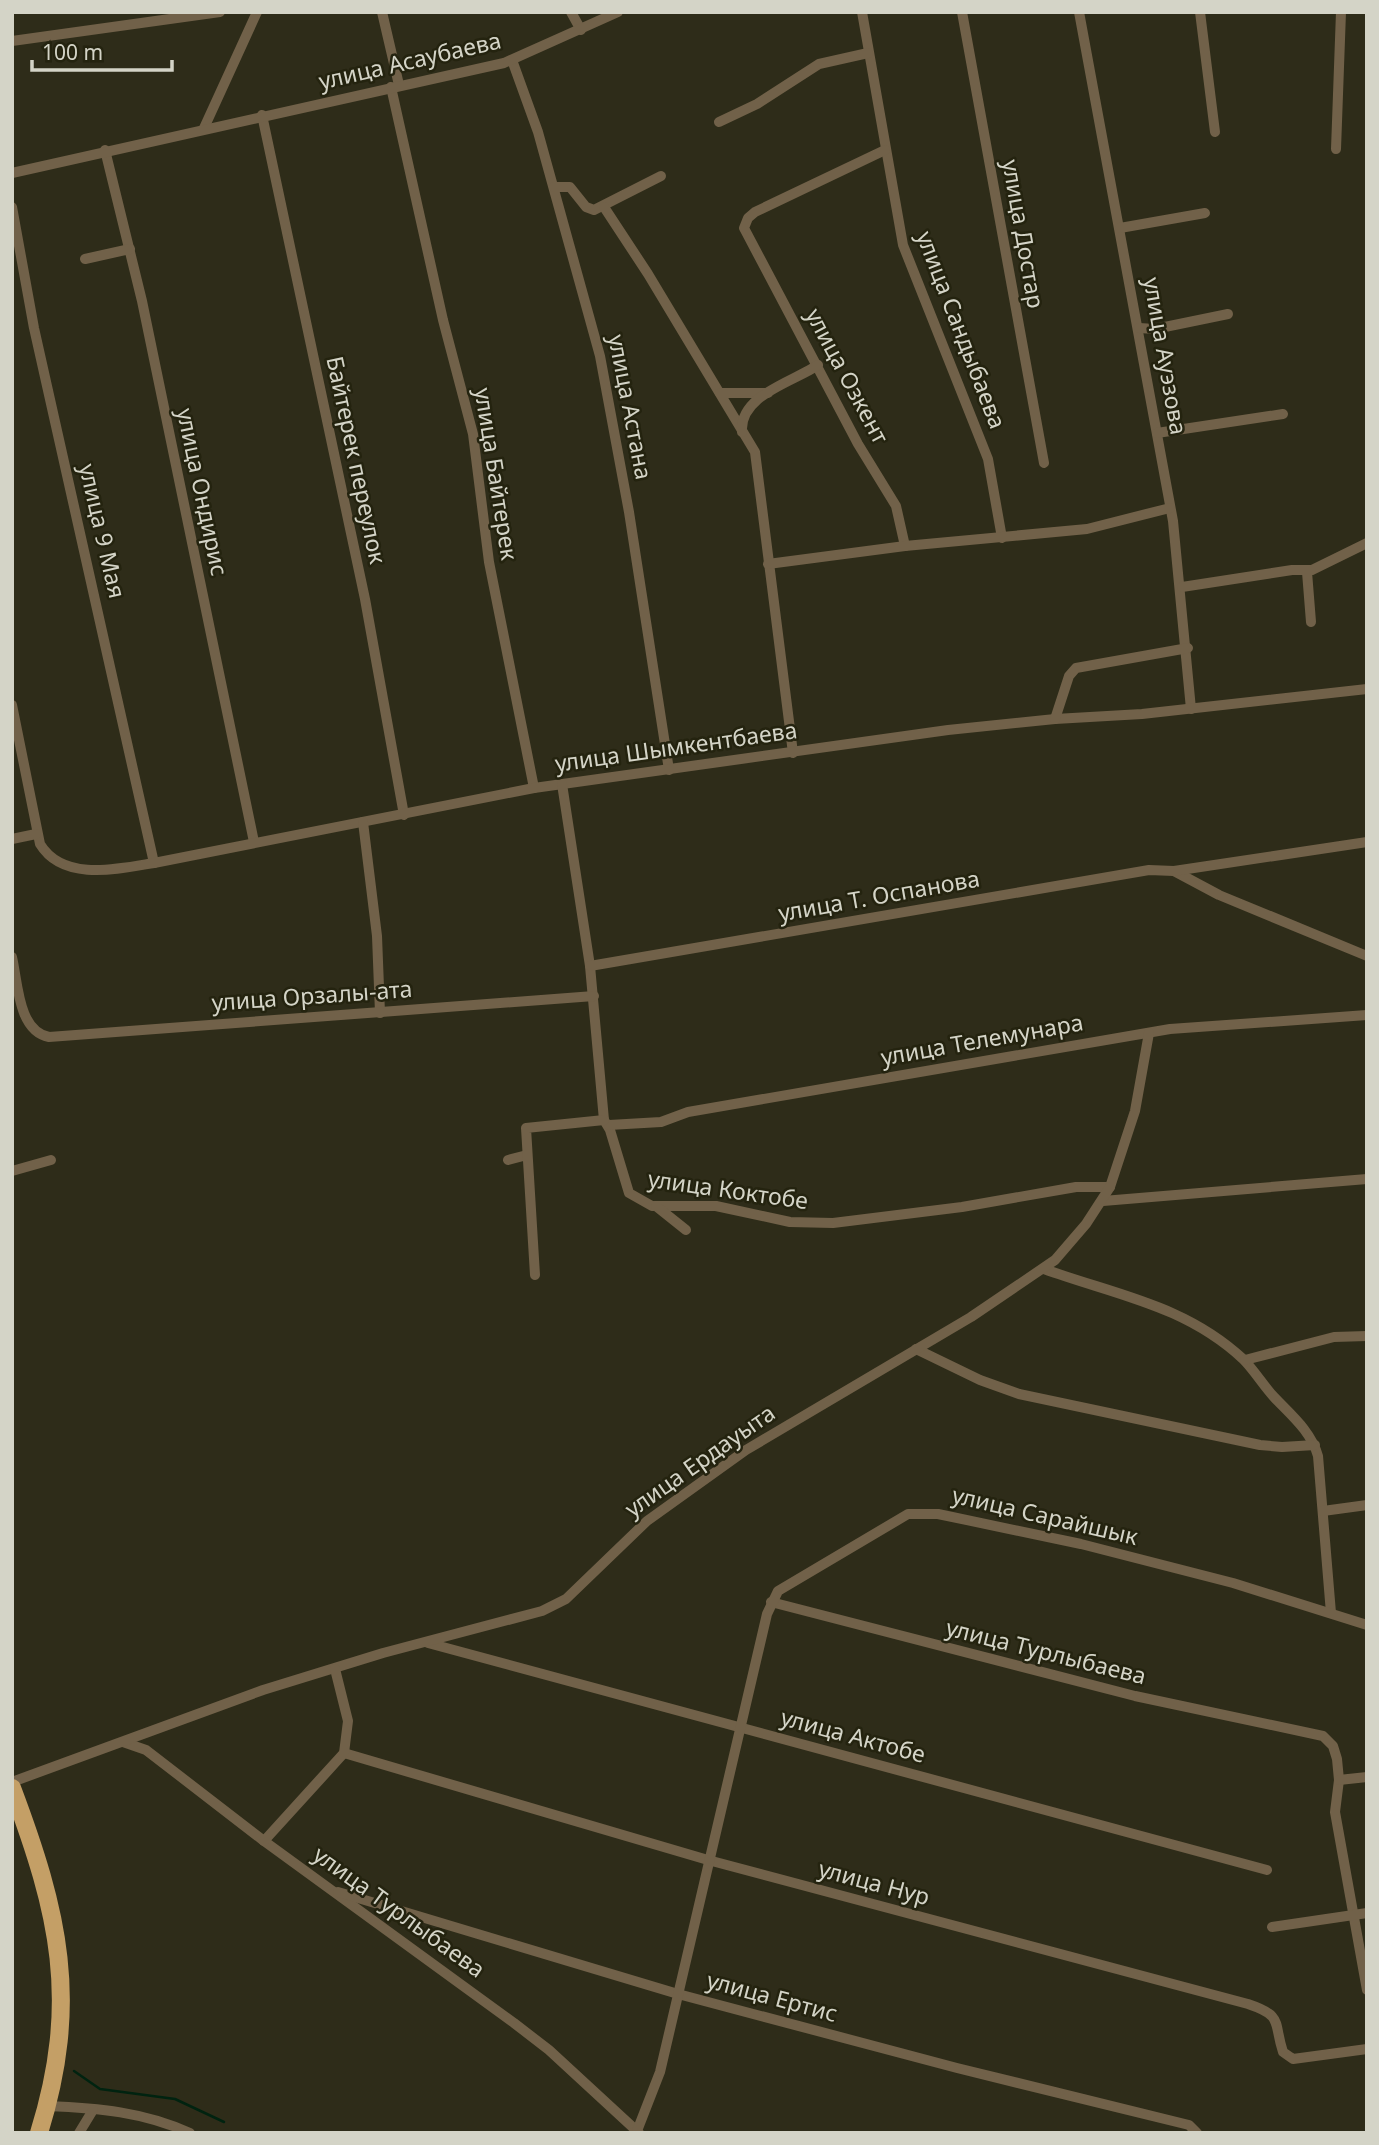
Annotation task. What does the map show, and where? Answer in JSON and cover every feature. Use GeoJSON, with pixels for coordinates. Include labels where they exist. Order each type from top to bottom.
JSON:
{"type":"FeatureCollection","features":[{"type":"Feature","properties":{"kind":"highway"},"geometry":{"type":"LineString","coordinates":[[12,1788],[44,1878],[57,1934],[60,2028],[47,2106],[39,2133]]}},
{"type":"Feature","properties":{"kind":"street"},"geometry":{"type":"LineString","coordinates":[[12,41],[220,12]]}},
{"type":"Feature","properties":{"kind":"street"},"geometry":{"type":"LineString","coordinates":[[204,128],[257,12]]}},
{"type":"Feature","properties":{"kind":"street","name":"улица Байтерек"},"geometry":{"type":"LineString","coordinates":[[382,12],[443,320],[473,434],[487,551],[534,788]]}},
{"type":"Feature","properties":{"kind":"street"},"geometry":{"type":"LineString","coordinates":[[571,12],[581,30]]}},
{"type":"Feature","properties":{"kind":"street","name":"улица Асаубаева"},"geometry":{"type":"LineString","coordinates":[[12,173],[512,60],[618,12]]}},
{"type":"Feature","properties":{"kind":"street","name":"улица Сандыбаева"},"geometry":{"type":"LineString","coordinates":[[862,12],[903,245],[988,459],[1002,538]]}},
{"type":"Feature","properties":{"kind":"street","name":"улица Достар"},"geometry":{"type":"LineString","coordinates":[[962,12],[1044,463]]}},
{"type":"Feature","properties":{"kind":"street","name":"улица Ауэзова"},"geometry":{"type":"LineString","coordinates":[[1079,12],[1170,508],[1182,587],[1191,709]]}},
{"type":"Feature","properties":{"kind":"street"},"geometry":{"type":"LineString","coordinates":[[1200,12],[1214,132]]}},
{"type":"Feature","properties":{"kind":"street"},"geometry":{"type":"LineString","coordinates":[[1336,149],[1341,12]]}},
{"type":"Feature","properties":{"kind":"street"},"geometry":{"type":"LineString","coordinates":[[719,122],[757,104],[819,64],[868,53]]}},
{"type":"Feature","properties":{"kind":"street","name":"улица Астана"},"geometry":{"type":"LineString","coordinates":[[512,60],[529,103],[554,187],[605,383],[669,770]]}},
{"type":"Feature","properties":{"kind":"street","name":"Байтерек переулок"},"geometry":{"type":"LineString","coordinates":[[262,115],[365,599],[404,815]]}},
{"type":"Feature","properties":{"kind":"street","name":"улица Ондирис"},"geometry":{"type":"LineString","coordinates":[[105,150],[130,249],[254,842]]}},
{"type":"Feature","properties":{"kind":"street","name":"улица Озкент"},"geometry":{"type":"LineString","coordinates":[[885,150],[755,212],[748,218],[744,228],[858,444],[896,506],[905,546]]}},
{"type":"Feature","properties":{"kind":"street"},"geometry":{"type":"LineString","coordinates":[[554,187],[570,187],[590,209],[604,207],[661,176]]}},
{"type":"Feature","properties":{"kind":"street","name":"улица 9 Мая"},"geometry":{"type":"LineString","coordinates":[[12,207],[34,328],[154,863]]}},
{"type":"Feature","properties":{"kind":"street"},"geometry":{"type":"LineString","coordinates":[[604,207],[611,214],[755,452],[793,753]]}},
{"type":"Feature","properties":{"kind":"street"},"geometry":{"type":"LineString","coordinates":[[1120,228],[1205,213]]}},
{"type":"Feature","properties":{"kind":"street"},"geometry":{"type":"LineString","coordinates":[[85,259],[130,249]]}},
{"type":"Feature","properties":{"kind":"street"},"geometry":{"type":"LineString","coordinates":[[1139,328],[1155,329],[1228,314]]}},
{"type":"Feature","properties":{"kind":"street"},"geometry":{"type":"LineString","coordinates":[[743,432],[744,414],[768,393],[818,365]]}},
{"type":"Feature","properties":{"kind":"street"},"geometry":{"type":"LineString","coordinates":[[720,393],[768,393]]}},
{"type":"Feature","properties":{"kind":"street"},"geometry":{"type":"LineString","coordinates":[[1157,433],[1283,414]]}},
{"type":"Feature","properties":{"kind":"street"},"geometry":{"type":"LineString","coordinates":[[768,564],[905,546],[1087,529],[1170,508]]}},
{"type":"Feature","properties":{"kind":"street"},"geometry":{"type":"LineString","coordinates":[[1182,587],[1292,570],[1307,572],[1367,543]]}},
{"type":"Feature","properties":{"kind":"street"},"geometry":{"type":"LineString","coordinates":[[1307,572],[1311,622]]}},
{"type":"Feature","properties":{"kind":"street"},"geometry":{"type":"LineString","coordinates":[[1055,719],[1069,676],[1076,668],[1188,648]]}},
{"type":"Feature","properties":{"kind":"street","name":"улица Шымкентбаева"},"geometry":{"type":"LineString","coordinates":[[36,834],[51,857],[70,867],[105,870],[154,863],[534,788],[1055,719],[1191,709],[1367,689]]}},
{"type":"Feature","properties":{"kind":"street"},"geometry":{"type":"LineString","coordinates":[[12,705],[36,834],[12,839]]}},
{"type":"Feature","properties":{"kind":"street","name":"улица Коктобе"},"geometry":{"type":"LineString","coordinates":[[562,784],[594,996],[606,1123],[629,1194],[637,1201],[656,1206],[716,1206],[806,1224],[962,1207],[1076,1187],[1111,1187]]}},
{"type":"Feature","properties":{"kind":"street"},"geometry":{"type":"LineString","coordinates":[[363,822],[376,914],[380,1013]]}},
{"type":"Feature","properties":{"kind":"street","name":"улица Т. Оспанова"},"geometry":{"type":"LineString","coordinates":[[590,966],[1149,870],[1174,871],[1367,842]]}},
{"type":"Feature","properties":{"kind":"street","name":"улица Т. Оспанова"},"geometry":{"type":"LineString","coordinates":[[1174,871],[1219,895],[1367,956]]}},
{"type":"Feature","properties":{"kind":"street","name":"улица Орзалы-ата"},"geometry":{"type":"LineString","coordinates":[[12,957],[28,1022],[35,1031],[49,1037],[594,996]]}},
{"type":"Feature","properties":{"kind":"street","name":"улица Телемунара"},"geometry":{"type":"LineString","coordinates":[[527,1155],[526,1128],[661,1122],[688,1112],[1149,1033],[1367,1015]]}},
{"type":"Feature","properties":{"kind":"street","name":"улица Ердауыта"},"geometry":{"type":"LineString","coordinates":[[12,1782],[221,1704],[334,1669],[542,1611],[566,1599],[647,1521],[706,1478],[778,1429],[916,1349],[1044,1269],[1066,1249],[1111,1187],[1135,1111],[1149,1033]]}},
{"type":"Feature","properties":{"kind":"street"},"geometry":{"type":"LineString","coordinates":[[508,1160],[527,1155],[535,1275]]}},
{"type":"Feature","properties":{"kind":"street"},"geometry":{"type":"LineString","coordinates":[[12,1171],[51,1160]]}},
{"type":"Feature","properties":{"kind":"street"},"geometry":{"type":"LineString","coordinates":[[1103,1201],[1367,1180]]}},
{"type":"Feature","properties":{"kind":"street"},"geometry":{"type":"LineString","coordinates":[[656,1206],[685,1230]]}},
{"type":"Feature","properties":{"kind":"street"},"geometry":{"type":"LineString","coordinates":[[1044,1269],[1158,1305],[1191,1320],[1245,1360],[1261,1383],[1312,1437],[1323,1511],[1331,1613]]}},
{"type":"Feature","properties":{"kind":"street"},"geometry":{"type":"LineString","coordinates":[[1245,1360],[1334,1337],[1367,1336]]}},
{"type":"Feature","properties":{"kind":"street"},"geometry":{"type":"LineString","coordinates":[[916,1349],[980,1380],[1019,1394],[1260,1445],[1315,1445]]}},
{"type":"Feature","properties":{"kind":"street"},"geometry":{"type":"LineString","coordinates":[[1323,1511],[1367,1505]]}},
{"type":"Feature","properties":{"kind":"street","name":"улица Сарайшык"},"geometry":{"type":"LineString","coordinates":[[771,1602],[778,1591],[915,1513],[938,1514],[1081,1544],[1233,1583],[1367,1625]]}},
{"type":"Feature","properties":{"kind":"street"},"geometry":{"type":"LineString","coordinates":[[638,2132],[656,2084],[771,1602]]}},
{"type":"Feature","properties":{"kind":"street","name":"улица Турлыбаева"},"geometry":{"type":"LineString","coordinates":[[771,1602],[1037,1672],[1323,1736],[1333,1746],[1339,1780]]}},
{"type":"Feature","properties":{"kind":"street","name":"улица Актобе"},"geometry":{"type":"LineString","coordinates":[[428,1642],[1267,1870]]}},
{"type":"Feature","properties":{"kind":"street"},"geometry":{"type":"LineString","coordinates":[[264,1841],[344,1753],[348,1721],[334,1669]]}},
{"type":"Feature","properties":{"kind":"street","name":"улица Турлыбаева"},"geometry":{"type":"LineString","coordinates":[[123,1742],[146,1750],[264,1841],[338,1892],[548,2050],[638,2132]]}},
{"type":"Feature","properties":{"kind":"street","name":"улица Нур"},"geometry":{"type":"LineString","coordinates":[[344,1753],[708,1860],[1265,2009],[1275,2018],[1280,2028],[1283,2052],[1293,2059],[1367,2049]]}},
{"type":"Feature","properties":{"kind":"street"},"geometry":{"type":"LineString","coordinates":[[1367,1777],[1339,1780],[1335,1812],[1367,1990]]}},
{"type":"Feature","properties":{"kind":"street","name":"улица Ертис"},"geometry":{"type":"LineString","coordinates":[[338,1892],[678,1994],[957,2068],[1189,2125],[1196,2133]]}},
{"type":"Feature","properties":{"kind":"street"},"geometry":{"type":"LineString","coordinates":[[1272,1927],[1367,1913]]}},
{"type":"Feature","properties":{"kind":"street"},"geometry":{"type":"LineString","coordinates":[[47,2106],[151,2116],[190,2133]]}},
{"type":"Feature","properties":{"kind":"street"},"geometry":{"type":"LineString","coordinates":[[79,2133],[93,2110]]}},
{"type":"Feature","properties":{"kind":"waterway"},"geometry":{"type":"LineString","coordinates":[[74,2071],[100,2089],[175,2099],[224,2122]]}}]}
